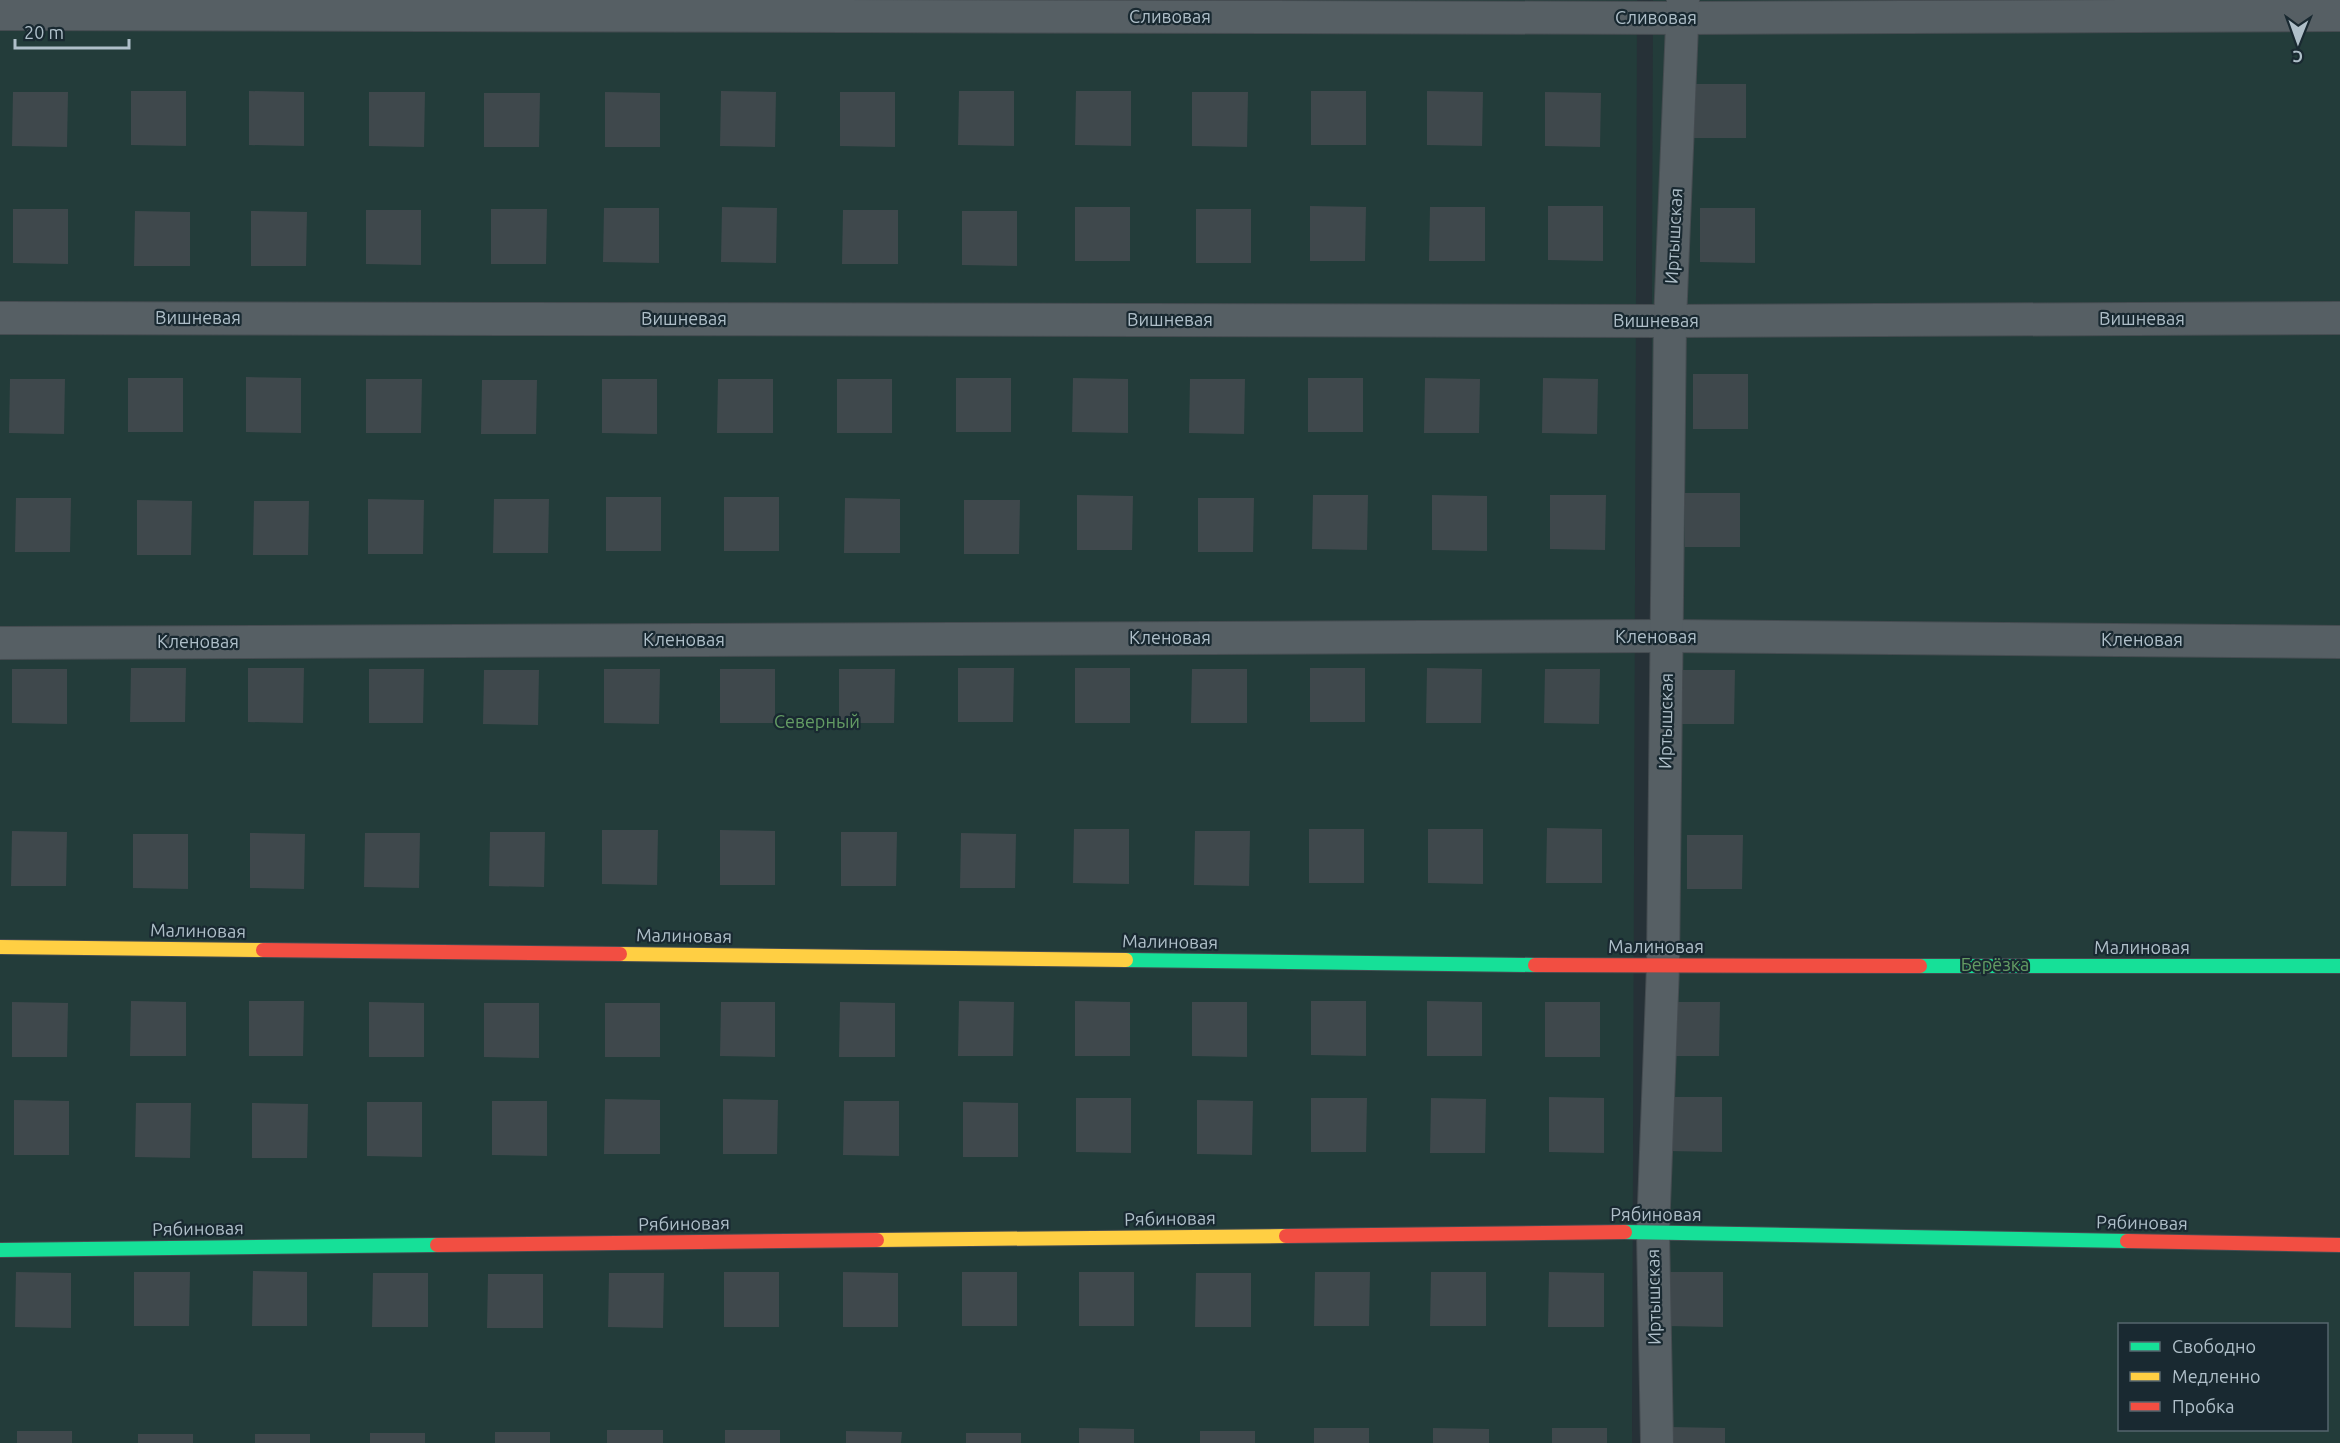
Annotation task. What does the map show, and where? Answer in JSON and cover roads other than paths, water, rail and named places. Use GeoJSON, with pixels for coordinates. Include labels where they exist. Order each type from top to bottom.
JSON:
{"type":"FeatureCollection","features":[{"type":"Feature","properties":{"kind":"street","name":"Сливовая"},"geometry":{"type":"LineString","coordinates":[[0,14],[1683,9],[2340,15]]}},
{"type":"Feature","properties":{"kind":"street","name":"Иртышская"},"geometry":{"type":"LineString","coordinates":[[1657,1443],[1653,1232],[1663,966],[1670,321],[1683,9]]}},
{"type":"Feature","properties":{"kind":"street","name":"Вишневая"},"geometry":{"type":"LineString","coordinates":[[0,318],[1670,321],[2340,318]]}},
{"type":"Feature","properties":{"kind":"street","name":"Кленовая"},"geometry":{"type":"LineString","coordinates":[[0,643],[1667,636],[2340,642]]}},
{"type":"Feature","properties":{"kind":"street","name":"Малиновая"},"geometry":{"type":"LineString","coordinates":[[0,946],[1663,966],[2340,966]]}},
{"type":"Feature","properties":{"kind":"street","name":"Рябиновая"},"geometry":{"type":"LineString","coordinates":[[0,1250],[1653,1232],[2340,1245]]}},
{"type":"Feature","properties":{"kind":"park label","name":"Северный"},"geometry":{"type":"Point","coordinates":[817,722]}},
{"type":"Feature","properties":{"kind":"park label","name":"Берёзка"},"geometry":{"type":"Point","coordinates":[1995,965]}}]}
